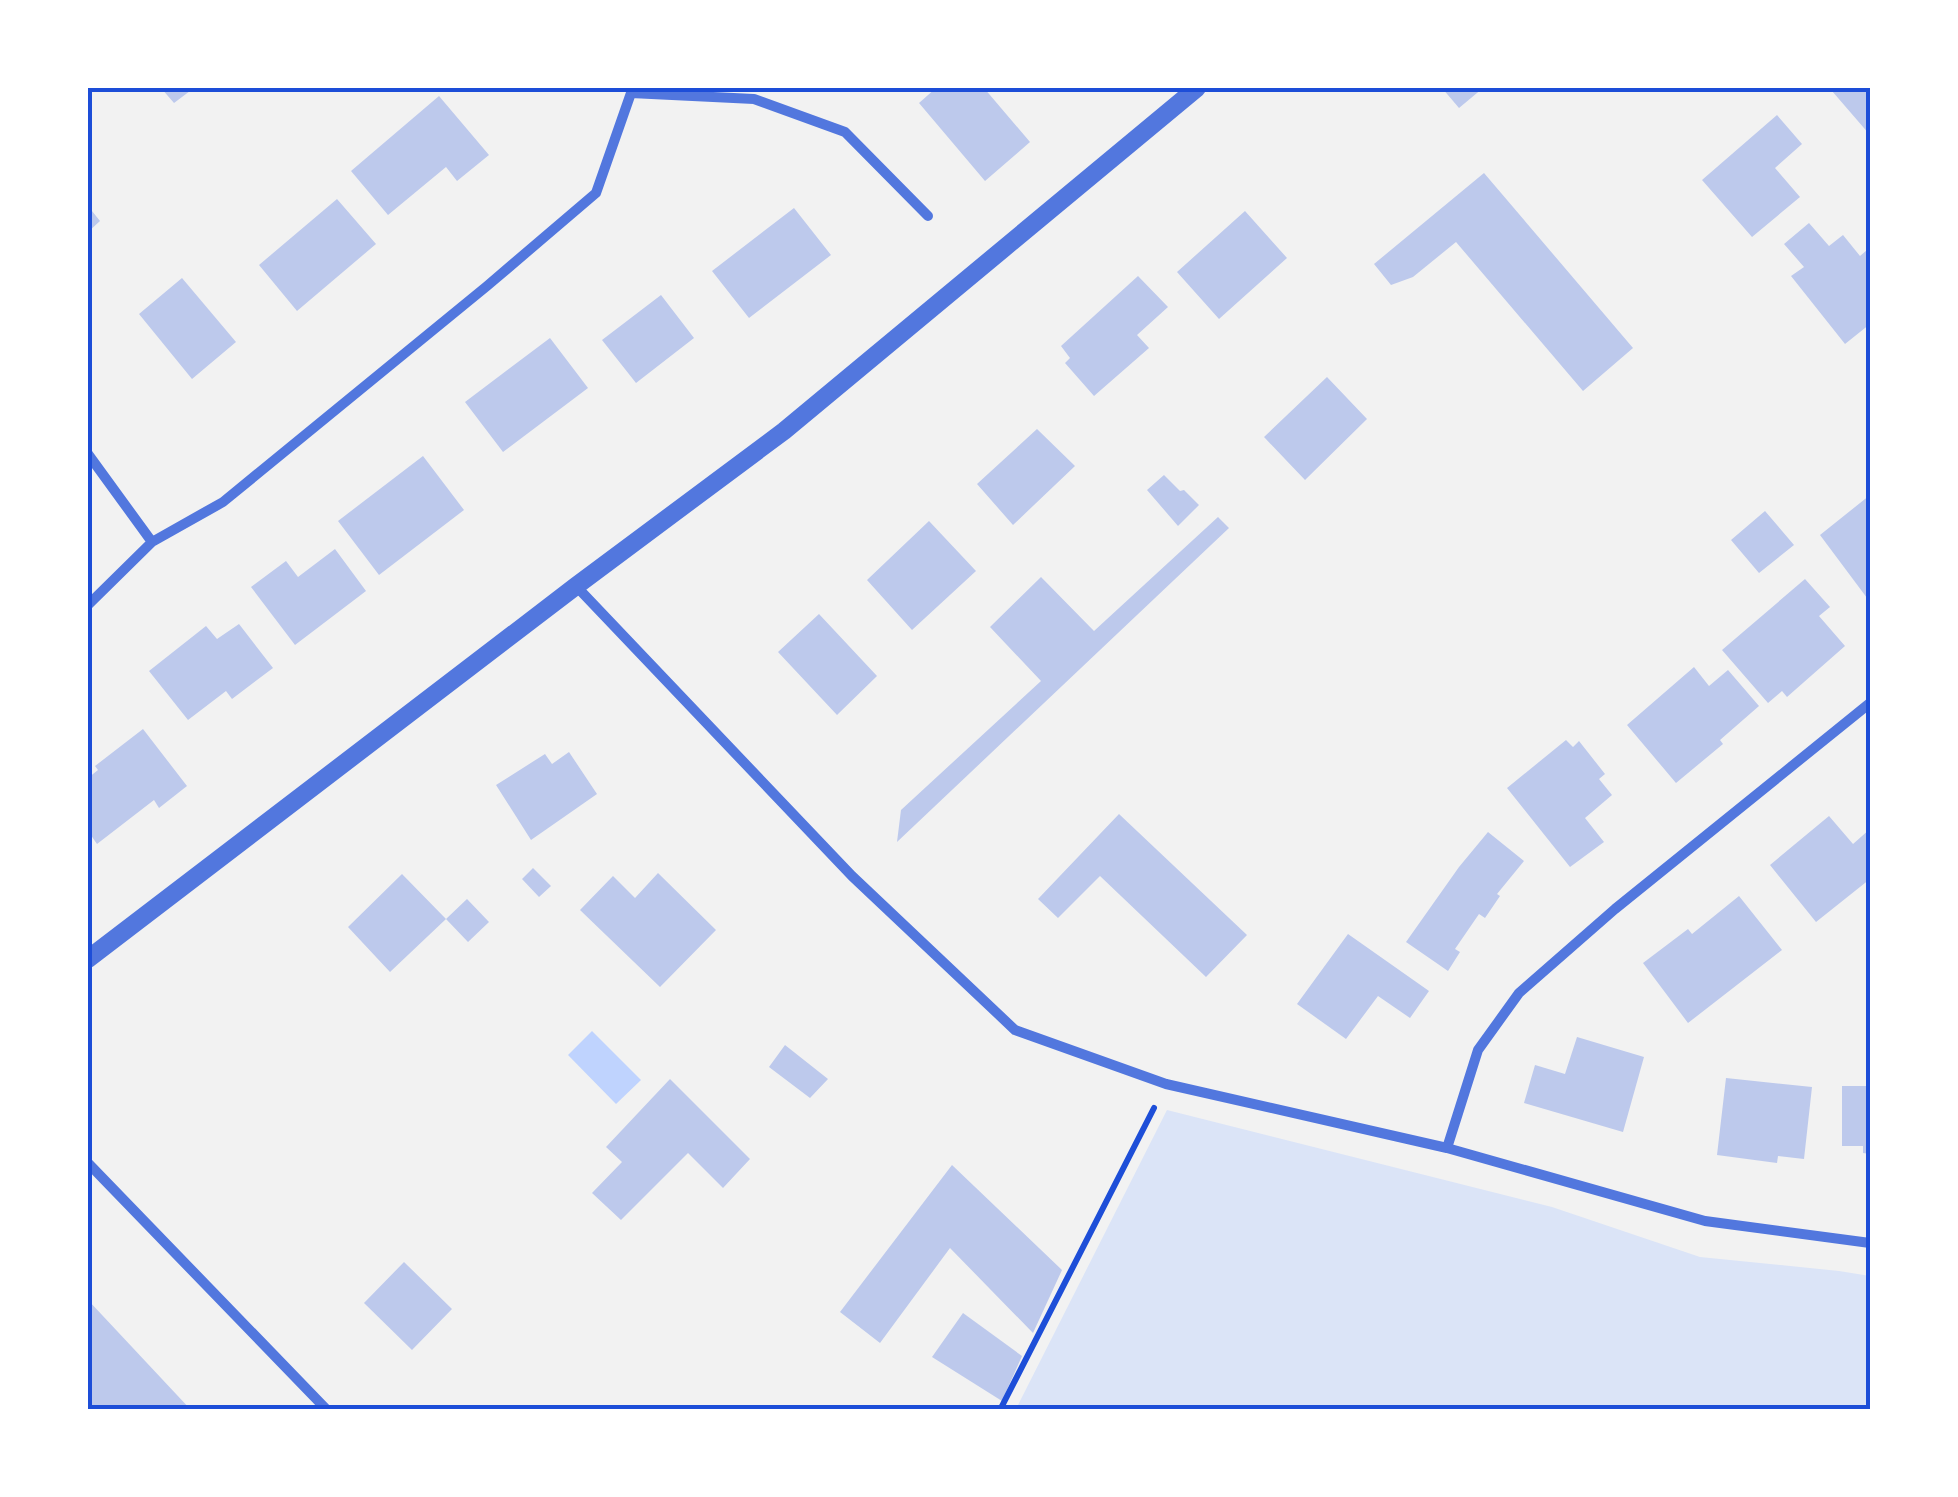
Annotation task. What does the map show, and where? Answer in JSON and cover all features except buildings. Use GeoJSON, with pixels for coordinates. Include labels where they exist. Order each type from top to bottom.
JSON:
{"type":"FeatureCollection","features":[{"type":"Feature","properties":{"kind":"street"},"geometry":{"type":"LineString","coordinates":[[88,959],[784,431],[1197,88]]}},
{"type":"Feature","properties":{"kind":"street"},"geometry":{"type":"LineString","coordinates":[[88,605],[152,542],[223,502],[596,193],[630,90],[754,100],[845,132],[928,216]]}},
{"type":"Feature","properties":{"kind":"street"},"geometry":{"type":"LineString","coordinates":[[88,454],[152,542]]}},
{"type":"Feature","properties":{"kind":"street"},"geometry":{"type":"LineString","coordinates":[[576,586],[852,876],[1015,1030],[1166,1084],[1447,1148],[1705,1221],[1870,1243]]}},
{"type":"Feature","properties":{"kind":"street"},"geometry":{"type":"LineString","coordinates":[[1447,1148],[1478,1050],[1518,993],[1615,909],[1870,704]]}},
{"type":"Feature","properties":{"kind":"street"},"geometry":{"type":"LineString","coordinates":[[88,1162],[327,1410]]}},
{"type":"Feature","properties":{"kind":"path"},"geometry":{"type":"LineString","coordinates":[[1000,1410],[1166,1084]]}},
{"type":"Feature","properties":{"kind":"shaded area"},"geometry":{"type":"Polygon","coordinates":[[[1167,1110],[1552,1207],[1700,1257],[1870,1276],[1870,1409],[1016,1409],[1167,1110]]]}},
{"type":"Feature","properties":{"kind":"water"},"geometry":{"type":"Polygon","coordinates":[[[592,1031],[641,1080],[616,1104],[568,1055],[592,1031]]]}}]}
